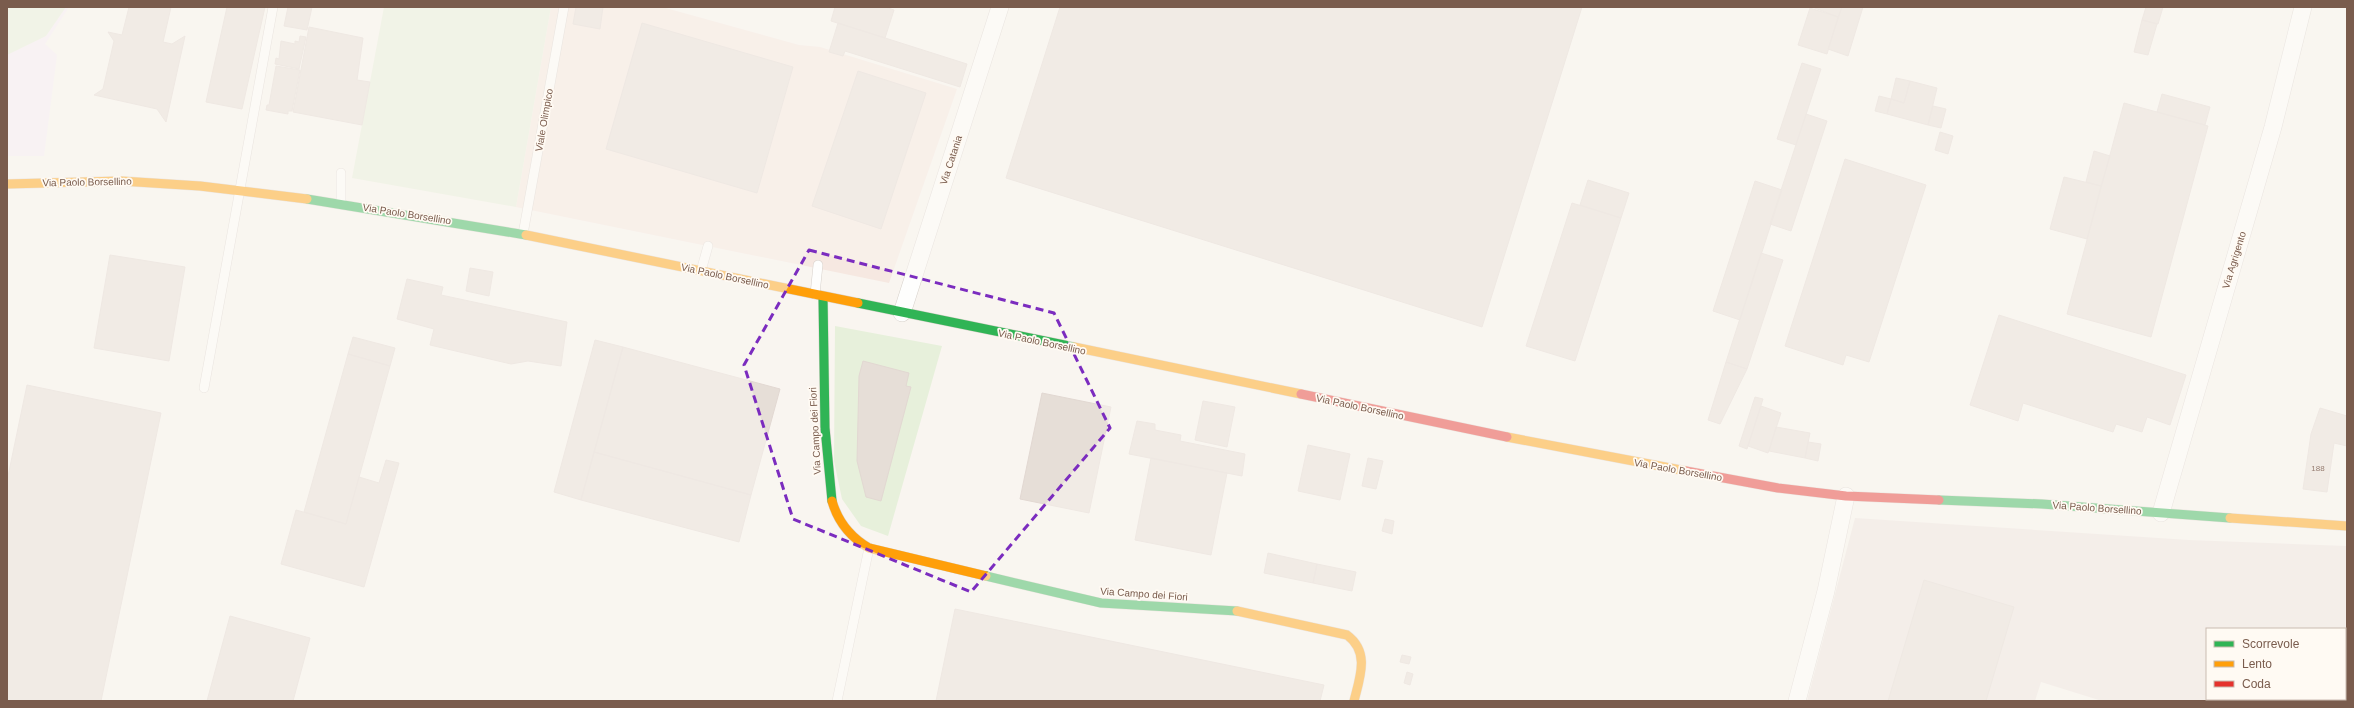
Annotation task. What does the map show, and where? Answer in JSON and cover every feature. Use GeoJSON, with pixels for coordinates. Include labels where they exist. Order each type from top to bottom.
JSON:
{"type":"FeatureCollection","features":[{"type":"Feature","properties":{"kind":"main road","name":"Via Paolo Borsellino"},"geometry":{"type":"LineString","coordinates":[[7,184],[121,181],[153,182],[239,190],[341,204],[523,234],[1611,458],[1778,488],[1846,496],[2042,504],[2347,526]]}},
{"type":"Feature","properties":{"kind":"main road","name":"Via Campo dei Fiori"},"geometry":{"type":"LineString","coordinates":[[819,296],[830,498],[836,516],[846,530],[858,542],[869,548],[1101,603],[1239,611],[1347,635],[1354,639],[1362,650],[1362,668],[1354,701]]}},
{"type":"Feature","properties":{"kind":"street","name":"Via Catania"},"geometry":{"type":"LineString","coordinates":[[902,313],[1000,7]]}},
{"type":"Feature","properties":{"kind":"street","name":"Via Agrigento"},"geometry":{"type":"LineString","coordinates":[[2161,513],[2273,127],[2303,7]]}},
{"type":"Feature","properties":{"kind":"street"},"geometry":{"type":"LineString","coordinates":[[1797,701],[1826,591],[1846,496]]}},
{"type":"Feature","properties":{"kind":"lane"},"geometry":{"type":"LineString","coordinates":[[204,388],[273,7]]}},
{"type":"Feature","properties":{"kind":"lane","name":"Viale Olimpico"},"geometry":{"type":"LineString","coordinates":[[523,234],[564,7]]}},
{"type":"Feature","properties":{"kind":"lane"},"geometry":{"type":"LineString","coordinates":[[341,173],[341,204]]}},
{"type":"Feature","properties":{"kind":"lane"},"geometry":{"type":"LineString","coordinates":[[701,271],[708,246]]}},
{"type":"Feature","properties":{"kind":"lane"},"geometry":{"type":"LineString","coordinates":[[818,265],[819,296]]}},
{"type":"Feature","properties":{"kind":"lane"},"geometry":{"type":"LineString","coordinates":[[837,701],[869,548]]}},
{"type":"Feature","properties":{"kind":"highlighted area"},"geometry":{"type":"Polygon","coordinates":[[[809,250],[1054,313],[1110,428],[971,592],[793,519],[744,365],[809,250]]]}},
{"type":"Feature","properties":{"kind":"shaded area"},"geometry":{"type":"Polygon","coordinates":[[[7,7],[69,7],[45,44],[57,55],[44,156],[7,156],[7,7]]]}},
{"type":"Feature","properties":{"kind":"shaded area"},"geometry":{"type":"Polygon","coordinates":[[[551,7],[662,7],[799,45],[820,47],[957,89],[889,283],[516,207],[551,7]]]}},
{"type":"Feature","properties":{"kind":"shaded area"},"geometry":{"type":"Polygon","coordinates":[[[1855,518],[2189,540],[2347,546],[2347,701],[2102,701],[2041,682],[2035,701],[1807,701],[1855,518]]]}},
{"type":"Feature","properties":{"kind":"green space"},"geometry":{"type":"Polygon","coordinates":[[[7,7],[66,7],[46,36],[7,55],[7,7]]]}},
{"type":"Feature","properties":{"kind":"green space"},"geometry":{"type":"Polygon","coordinates":[[[384,7],[551,7],[516,207],[352,178],[384,7]]]}},
{"type":"Feature","properties":{"kind":"green space"},"geometry":{"type":"Polygon","coordinates":[[[835,326],[942,346],[888,536],[861,526],[842,499],[834,461],[835,326]]]}},
{"type":"Feature","properties":{"kind":"building"},"geometry":{"type":"Polygon","coordinates":[[[129,7],[171,7],[163,42],[172,44],[185,36],[166,122],[157,109],[94,95],[103,89],[114,41],[108,32],[122,35],[129,7]]]}},
{"type":"Feature","properties":{"kind":"building"},"geometry":{"type":"Polygon","coordinates":[[[227,7],[265,7],[242,109],[206,102],[227,7]]]}},
{"type":"Feature","properties":{"kind":"building"},"geometry":{"type":"Polygon","coordinates":[[[288,7],[312,7],[307,30],[284,26],[288,7]]]}},
{"type":"Feature","properties":{"kind":"building"},"geometry":{"type":"Polygon","coordinates":[[[576,7],[603,7],[600,29],[573,24],[576,7]]]}},
{"type":"Feature","properties":{"kind":"building"},"geometry":{"type":"Polygon","coordinates":[[[835,7],[885,7],[894,10],[885,38],[831,21],[835,7]]]}},
{"type":"Feature","properties":{"kind":"building"},"geometry":{"type":"Polygon","coordinates":[[[1060,7],[1582,7],[1482,327],[1006,178],[1060,7]]]}},
{"type":"Feature","properties":{"kind":"building"},"geometry":{"type":"Polygon","coordinates":[[[1812,7],[1842,7],[1838,17],[1812,7]]]}},
{"type":"Feature","properties":{"kind":"building"},"geometry":{"type":"Polygon","coordinates":[[[1842,7],[1863,7],[1848,56],[1828,49],[1842,7]]]}},
{"type":"Feature","properties":{"kind":"building"},"geometry":{"type":"Polygon","coordinates":[[[2146,7],[2163,7],[2158,24],[2142,20],[2146,7]]]}},
{"type":"Feature","properties":{"kind":"building"},"geometry":{"type":"Polygon","coordinates":[[[1810,8],[1838,17],[1827,54],[1798,45],[1810,8]]]}},
{"type":"Feature","properties":{"kind":"building"},"geometry":{"type":"Polygon","coordinates":[[[2142,20],[2157,24],[2148,55],[2134,52],[2142,20]]]}},
{"type":"Feature","properties":{"kind":"building"},"geometry":{"type":"Polygon","coordinates":[[[642,23],[793,67],[757,193],[606,149],[642,23]]]}},
{"type":"Feature","properties":{"kind":"building"},"geometry":{"type":"Polygon","coordinates":[[[838,23],[967,64],[960,87],[845,51],[843,56],[829,52],[838,23]]]}},
{"type":"Feature","properties":{"kind":"building"},"geometry":{"type":"Polygon","coordinates":[[[309,27],[363,38],[357,80],[370,82],[362,125],[293,112],[309,27]]]}},
{"type":"Feature","properties":{"kind":"building"},"geometry":{"type":"Polygon","coordinates":[[[300,36],[306,37],[299,69],[275,64],[276,58],[279,59],[281,41],[295,44],[295,41],[299,42],[300,36]]]}},
{"type":"Feature","properties":{"kind":"building"},"geometry":{"type":"Polygon","coordinates":[[[1802,63],[1821,69],[1796,145],[1777,139],[1802,63]]]}},
{"type":"Feature","properties":{"kind":"building"},"geometry":{"type":"Polygon","coordinates":[[[276,66],[300,70],[292,111],[288,111],[288,114],[266,110],[267,105],[269,105],[276,66]]]}},
{"type":"Feature","properties":{"kind":"building"},"geometry":{"type":"Polygon","coordinates":[[[858,71],[926,93],[881,229],[812,206],[858,71]]]}},
{"type":"Feature","properties":{"kind":"building"},"geometry":{"type":"Polygon","coordinates":[[[1896,78],[1910,81],[1904,103],[1891,99],[1896,78]]]}},
{"type":"Feature","properties":{"kind":"building"},"geometry":{"type":"Polygon","coordinates":[[[1910,81],[1937,88],[1928,125],[1887,114],[1891,99],[1904,103],[1910,81]]]}},
{"type":"Feature","properties":{"kind":"building"},"geometry":{"type":"Polygon","coordinates":[[[2162,94],[2210,107],[2205,125],[2157,112],[2162,94]]]}},
{"type":"Feature","properties":{"kind":"building"},"geometry":{"type":"Polygon","coordinates":[[[1879,96],[1891,99],[1887,114],[1875,111],[1879,96]]]}},
{"type":"Feature","properties":{"kind":"building"},"geometry":{"type":"Polygon","coordinates":[[[2124,103],[2208,126],[2151,337],[2067,314],[2124,103]]]}},
{"type":"Feature","properties":{"kind":"building"},"geometry":{"type":"Polygon","coordinates":[[[1933,106],[1946,109],[1941,128],[1928,125],[1933,106]]]}},
{"type":"Feature","properties":{"kind":"building"},"geometry":{"type":"Polygon","coordinates":[[[1806,114],[1827,121],[1791,231],[1770,224],[1806,114]]]}},
{"type":"Feature","properties":{"kind":"building"},"geometry":{"type":"Polygon","coordinates":[[[1940,132],[1953,136],[1948,154],[1935,150],[1940,132]]]}},
{"type":"Feature","properties":{"kind":"building"},"geometry":{"type":"Polygon","coordinates":[[[2094,151],[2110,156],[2101,186],[2086,182],[2094,151]]]}},
{"type":"Feature","properties":{"kind":"building"},"geometry":{"type":"Polygon","coordinates":[[[1845,159],[1926,185],[1869,362],[1846,355],[1843,365],[1785,346],[1845,159]]]}},
{"type":"Feature","properties":{"kind":"building"},"geometry":{"type":"Polygon","coordinates":[[[2064,177],[2101,186],[2087,239],[2050,229],[2064,177]]]}},
{"type":"Feature","properties":{"kind":"building"},"geometry":{"type":"Polygon","coordinates":[[[1588,180],[1629,193],[1621,218],[1580,205],[1588,180]]]}},
{"type":"Feature","properties":{"kind":"building"},"geometry":{"type":"Polygon","coordinates":[[[1755,181],[1782,190],[1740,320],[1713,311],[1755,181]]]}},
{"type":"Feature","properties":{"kind":"building"},"geometry":{"type":"Polygon","coordinates":[[[1572,203],[1621,218],[1575,361],[1526,346],[1572,203]]]}},
{"type":"Feature","properties":{"kind":"building"},"geometry":{"type":"Polygon","coordinates":[[[1761,253],[1783,260],[1747,369],[1726,362],[1761,253]]]}},
{"type":"Feature","properties":{"kind":"building"},"geometry":{"type":"Polygon","coordinates":[[[110,255],[185,267],[169,361],[94,348],[110,255]]]}},
{"type":"Feature","properties":{"kind":"building"},"geometry":{"type":"Polygon","coordinates":[[[470,268],[493,272],[489,296],[466,291],[470,268]]]}},
{"type":"Feature","properties":{"kind":"building"},"geometry":{"type":"Polygon","coordinates":[[[407,279],[443,287],[441,295],[567,322],[561,366],[528,361],[511,364],[430,345],[434,329],[397,319],[407,279]]]}},
{"type":"Feature","properties":{"kind":"building"},"geometry":{"type":"Polygon","coordinates":[[[1999,315],[2186,375],[2170,425],[2147,417],[2142,432],[2116,424],[2113,432],[2023,403],[2018,421],[1970,405],[1999,315]]]}},
{"type":"Feature","properties":{"kind":"building"},"geometry":{"type":"Polygon","coordinates":[[[353,337],[395,348],[390,366],[348,354],[353,337]]]}},
{"type":"Feature","properties":{"kind":"building"},"geometry":{"type":"Polygon","coordinates":[[[595,340],[623,347],[581,500],[554,492],[595,340]]]}},
{"type":"Feature","properties":{"kind":"building"},"geometry":{"type":"Polygon","coordinates":[[[623,347],[780,389],[751,495],[594,452],[623,347]]]}},
{"type":"Feature","properties":{"kind":"building"},"geometry":{"type":"Polygon","coordinates":[[[348,354],[390,366],[346,524],[304,512],[348,354]]]}},
{"type":"Feature","properties":{"kind":"building"},"geometry":{"type":"Polygon","coordinates":[[[863,361],[909,373],[906,386],[911,387],[881,501],[866,497],[857,461],[859,376],[863,361]]]}},
{"type":"Feature","properties":{"kind":"building"},"geometry":{"type":"Polygon","coordinates":[[[1726,362],[1747,369],[1720,424],[1708,420],[1726,362]]]}},
{"type":"Feature","properties":{"kind":"building"},"geometry":{"type":"Polygon","coordinates":[[[27,385],[161,413],[101,701],[7,701],[7,481],[27,385]]]}},
{"type":"Feature","properties":{"kind":"building"},"geometry":{"type":"Polygon","coordinates":[[[1042,393],[1111,407],[1089,513],[1020,499],[1042,393]]]}},
{"type":"Feature","properties":{"kind":"building"},"geometry":{"type":"Polygon","coordinates":[[[1755,397],[1763,399],[1747,449],[1739,446],[1755,397]]]}},
{"type":"Feature","properties":{"kind":"building"},"geometry":{"type":"Polygon","coordinates":[[[1203,401],[1235,407],[1227,447],[1195,440],[1203,401]]]}},
{"type":"Feature","properties":{"kind":"building"},"geometry":{"type":"Polygon","coordinates":[[[1761,406],[1781,413],[1768,453],[1748,446],[1761,406]]]}},
{"type":"Feature","properties":{"kind":"building"},"geometry":{"type":"Polygon","coordinates":[[[2320,408],[2347,416],[2347,446],[2334,443],[2327,492],[2303,489],[2311,434],[2320,408]]]}},
{"type":"Feature","properties":{"kind":"building"},"geometry":{"type":"Polygon","coordinates":[[[1137,421],[1155,424],[1155,430],[1181,435],[1180,441],[1245,454],[1242,476],[1129,454],[1137,421]]]}},
{"type":"Feature","properties":{"kind":"building"},"geometry":{"type":"Polygon","coordinates":[[[1776,427],[1810,433],[1805,458],[1769,451],[1776,427]]]}},
{"type":"Feature","properties":{"kind":"building"},"geometry":{"type":"Polygon","coordinates":[[[1808,442],[1821,444],[1818,461],[1805,458],[1808,442]]]}},
{"type":"Feature","properties":{"kind":"building"},"geometry":{"type":"Polygon","coordinates":[[[1308,445],[1350,454],[1340,500],[1298,491],[1308,445]]]}},
{"type":"Feature","properties":{"kind":"building"},"geometry":{"type":"Polygon","coordinates":[[[594,452],[751,495],[739,542],[581,500],[594,452]]]}},
{"type":"Feature","properties":{"kind":"building"},"geometry":{"type":"Polygon","coordinates":[[[1151,458],[1227,473],[1211,555],[1135,540],[1151,458]]]}},
{"type":"Feature","properties":{"kind":"building"},"geometry":{"type":"Polygon","coordinates":[[[1368,458],[1383,461],[1376,489],[1362,486],[1368,458]]]}},
{"type":"Feature","properties":{"kind":"building"},"geometry":{"type":"Polygon","coordinates":[[[386,460],[399,463],[364,587],[281,564],[296,510],[346,524],[359,477],[379,483],[386,460]]]}},
{"type":"Feature","properties":{"kind":"building"},"geometry":{"type":"Polygon","coordinates":[[[1385,519],[1394,521],[1392,534],[1382,531],[1385,519]]]}},
{"type":"Feature","properties":{"kind":"building"},"geometry":{"type":"Polygon","coordinates":[[[1268,553],[1317,564],[1313,583],[1264,573],[1268,553]]]}},
{"type":"Feature","properties":{"kind":"building"},"geometry":{"type":"Polygon","coordinates":[[[1317,564],[1356,572],[1352,591],[1313,583],[1317,564]]]}},
{"type":"Feature","properties":{"kind":"building"},"geometry":{"type":"Polygon","coordinates":[[[1924,580],[2014,607],[1986,701],[1888,701],[1924,580]]]}},
{"type":"Feature","properties":{"kind":"building"},"geometry":{"type":"Polygon","coordinates":[[[955,609],[1324,685],[1320,701],[936,701],[955,609]]]}},
{"type":"Feature","properties":{"kind":"building"},"geometry":{"type":"Polygon","coordinates":[[[230,616],[310,638],[293,701],[207,701],[230,616]]]}},
{"type":"Feature","properties":{"kind":"building"},"geometry":{"type":"Polygon","coordinates":[[[1402,655],[1411,657],[1409,664],[1400,662],[1402,655]]]}},
{"type":"Feature","properties":{"kind":"building"},"geometry":{"type":"Polygon","coordinates":[[[1407,672],[1413,674],[1410,685],[1404,683],[1407,672]]]}},
{"type":"Feature","properties":{"kind":"traffic: fast"},"geometry":{"type":"LineString","coordinates":[[307,199],[526,235]]}},
{"type":"Feature","properties":{"kind":"traffic: fast"},"geometry":{"type":"LineString","coordinates":[[823,297],[825,428],[832,501]]}},
{"type":"Feature","properties":{"kind":"traffic: fast"},"geometry":{"type":"LineString","coordinates":[[858,303],[1074,347]]}},
{"type":"Feature","properties":{"kind":"traffic: fast"},"geometry":{"type":"LineString","coordinates":[[1939,500],[2042,504],[2230,518]]}},
{"type":"Feature","properties":{"kind":"traffic: fast"},"geometry":{"type":"LineString","coordinates":[[986,576],[1101,603],[1237,611]]}},
{"type":"Feature","properties":{"kind":"traffic: slow"},"geometry":{"type":"LineString","coordinates":[[7,184],[121,181],[200,186],[307,199]]}},
{"type":"Feature","properties":{"kind":"traffic: slow"},"geometry":{"type":"LineString","coordinates":[[526,235],[858,303]]}},
{"type":"Feature","properties":{"kind":"traffic: slow"},"geometry":{"type":"LineString","coordinates":[[1074,347],[1301,394]]}},
{"type":"Feature","properties":{"kind":"traffic: slow"},"geometry":{"type":"LineString","coordinates":[[1507,437],[1686,471]]}},
{"type":"Feature","properties":{"kind":"traffic: slow"},"geometry":{"type":"LineString","coordinates":[[832,501],[841,522],[856,539],[869,548],[986,576]]}},
{"type":"Feature","properties":{"kind":"traffic: slow"},"geometry":{"type":"LineString","coordinates":[[2230,518],[2347,526]]}},
{"type":"Feature","properties":{"kind":"traffic: slow"},"geometry":{"type":"LineString","coordinates":[[1237,611],[1347,635],[1359,649],[1361,657],[1359,683],[1354,701]]}},
{"type":"Feature","properties":{"kind":"traffic: jam"},"geometry":{"type":"LineString","coordinates":[[1301,394],[1507,437]]}},
{"type":"Feature","properties":{"kind":"traffic: jam"},"geometry":{"type":"LineString","coordinates":[[1686,471],[1778,488],[1846,496],[1939,500]]}}]}
